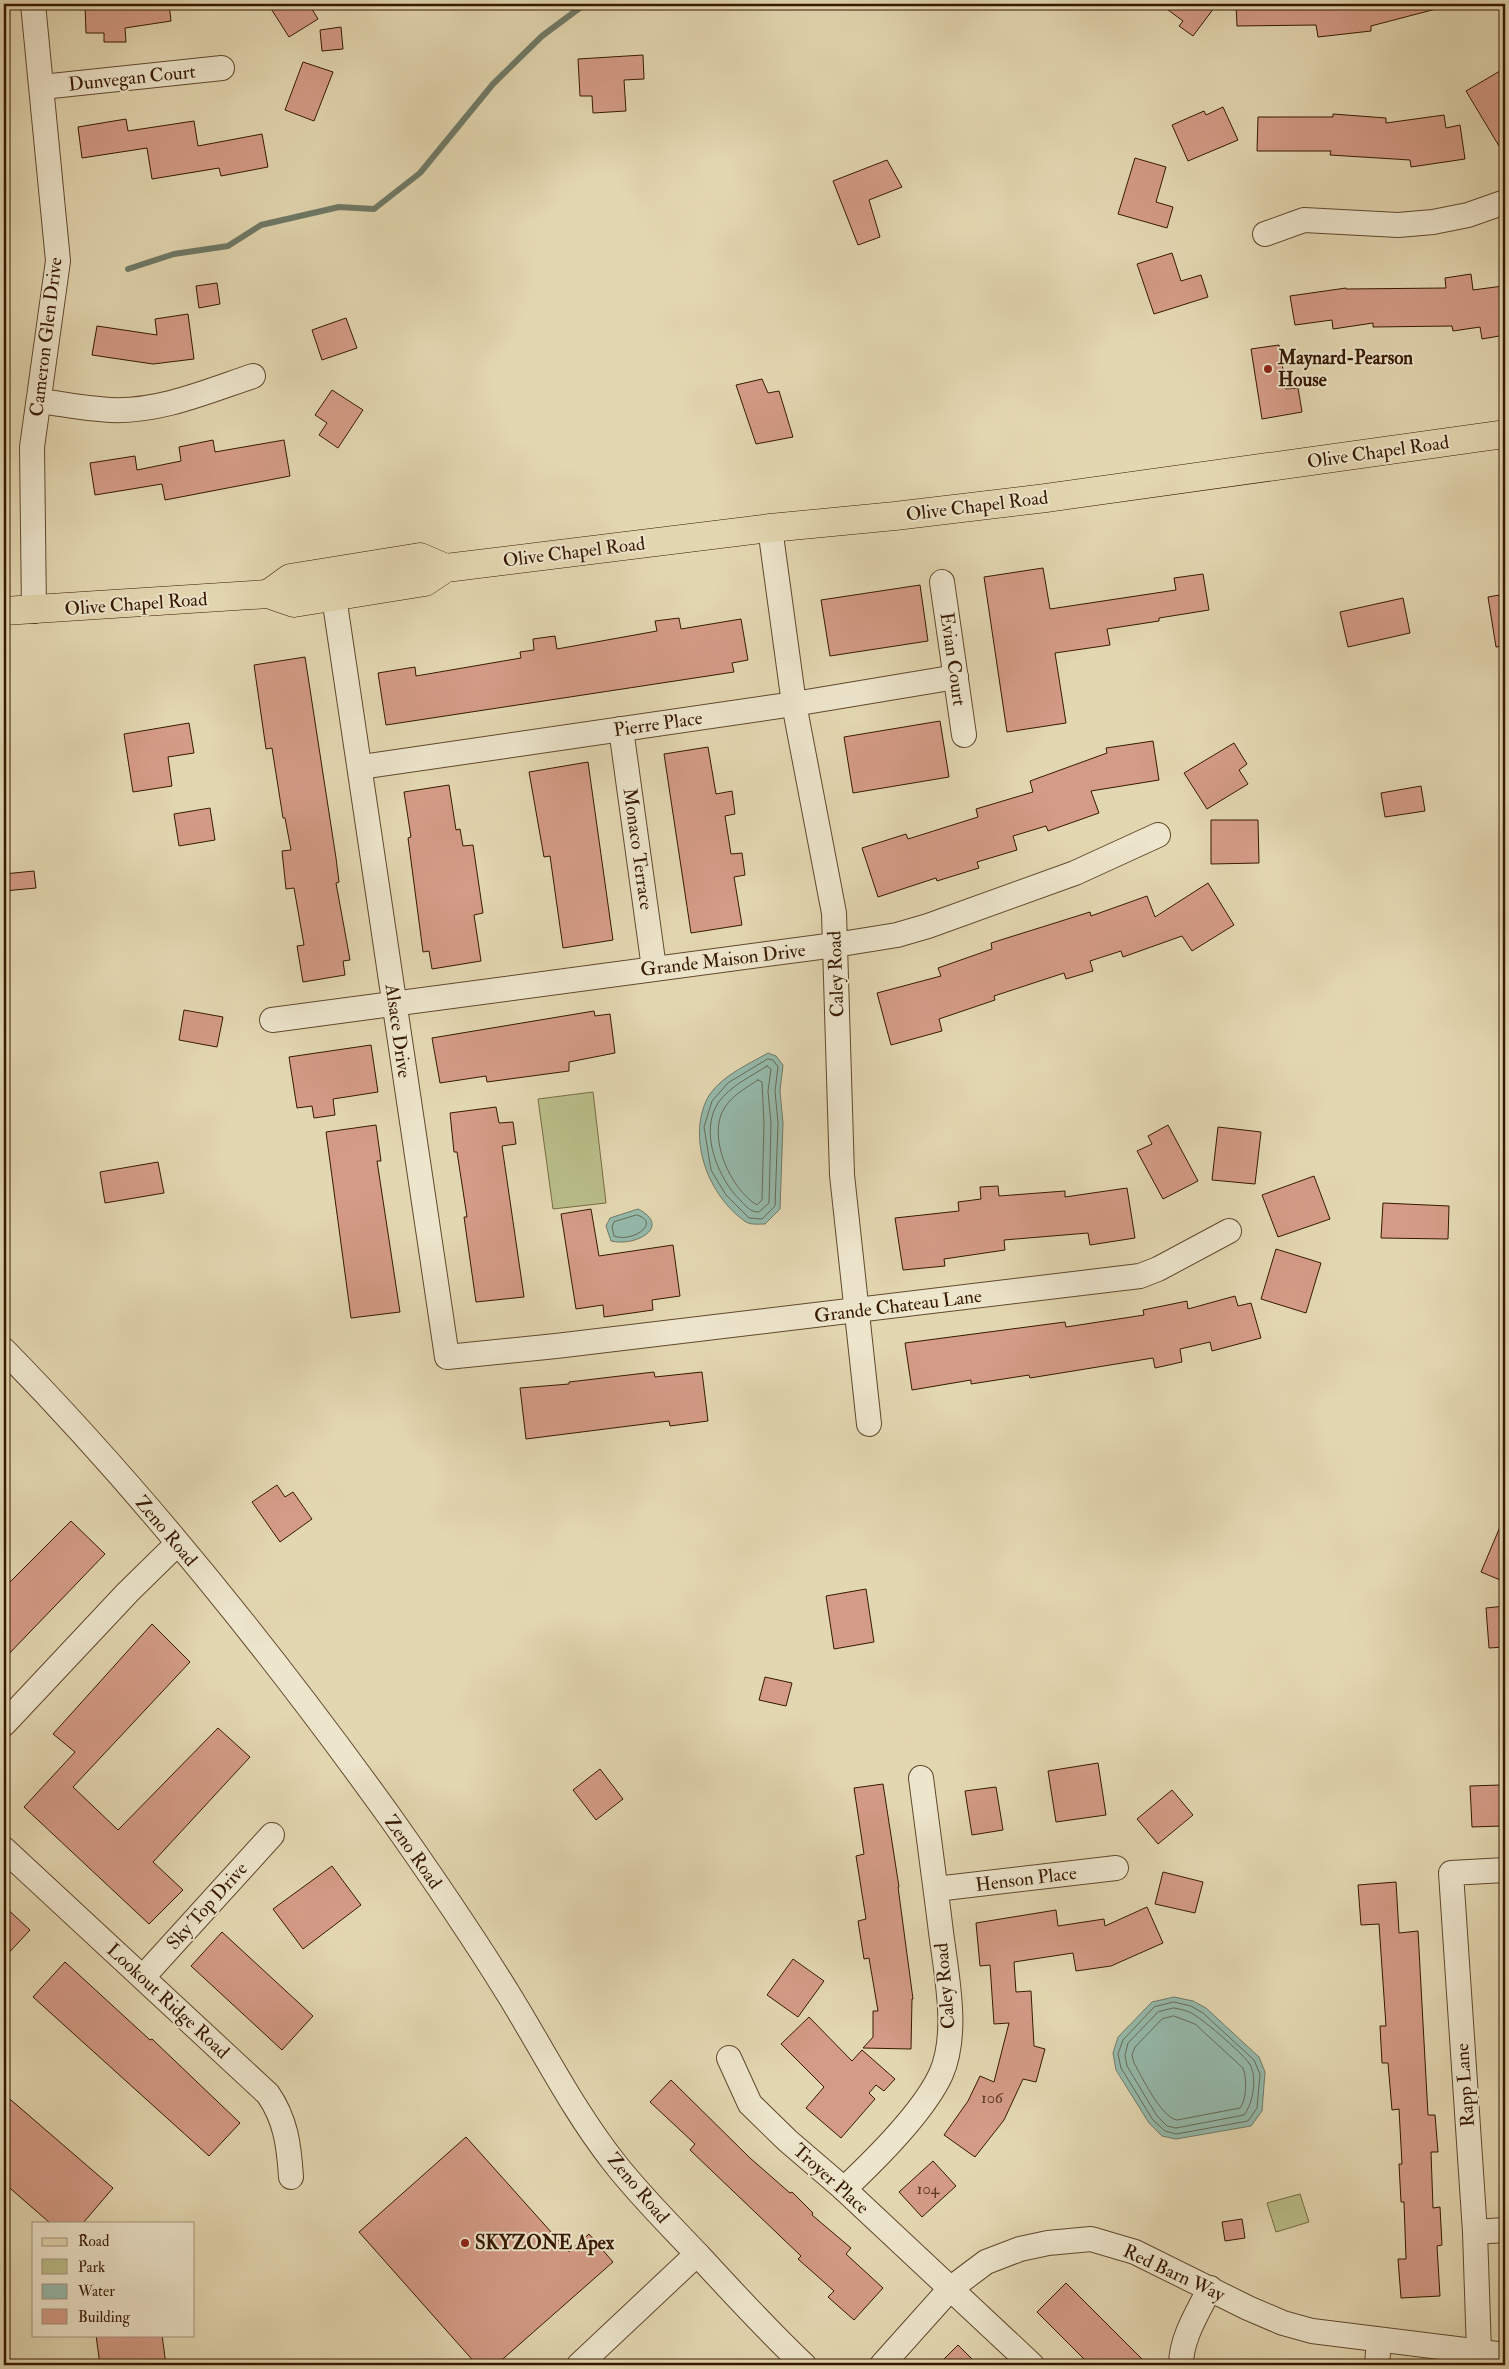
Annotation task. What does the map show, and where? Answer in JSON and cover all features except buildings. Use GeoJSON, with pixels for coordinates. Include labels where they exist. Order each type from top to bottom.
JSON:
{"type":"FeatureCollection","features":[{"type":"Feature","properties":{"kind":"main road","name":"Olive Chapel Road"},"geometry":{"type":"LineString","coordinates":[[4,611],[34,611],[268,594],[294,603],[425,582],[446,568],[770,528],[1046,498],[1505,434]]}},
{"type":"Feature","properties":{"kind":"main road","name":"Olive Chapel Road"},"geometry":{"type":"LineString","coordinates":[[268,594],[290,578],[420,558],[446,568]]}},
{"type":"Feature","properties":{"kind":"street","name":"Cameron Glen Drive"},"geometry":{"type":"LineString","coordinates":[[33,4],[58,261],[32,457],[34,611]]}},
{"type":"Feature","properties":{"kind":"street","name":"Dunvegan Court"},"geometry":{"type":"LineString","coordinates":[[42,86],[222,68]]}},
{"type":"Feature","properties":{"kind":"street"},"geometry":{"type":"LineString","coordinates":[[1265,234],[1304,220],[1398,225],[1433,222],[1468,215],[1505,202]]}},
{"type":"Feature","properties":{"kind":"street"},"geometry":{"type":"LineString","coordinates":[[39,401],[112,410],[134,409],[169,403],[253,376]]}},
{"type":"Feature","properties":{"kind":"street","name":"Caley Road"},"geometry":{"type":"LineString","coordinates":[[770,528],[794,704],[834,913],[841,1157],[869,1424]]}},
{"type":"Feature","properties":{"kind":"street","name":"Evian Court"},"geometry":{"type":"LineString","coordinates":[[942,582],[964,735]]}},
{"type":"Feature","properties":{"kind":"street","name":"Alsace Drive"},"geometry":{"type":"LineString","coordinates":[[334,597],[361,766],[394,1004],[447,1357],[556,1346]]}},
{"type":"Feature","properties":{"kind":"street","name":"Pierre Place"},"geometry":{"type":"LineString","coordinates":[[361,766],[621,730],[956,678]]}},
{"type":"Feature","properties":{"kind":"street","name":"Monaco Terrace"},"geometry":{"type":"LineString","coordinates":[[621,730],[654,968]]}},
{"type":"Feature","properties":{"kind":"street","name":"Grande Maison Drive"},"geometry":{"type":"LineString","coordinates":[[272,1020],[835,945],[897,935],[928,926],[1075,873],[1158,835]]}},
{"type":"Feature","properties":{"kind":"street","name":"Grande Chateau Lane"},"geometry":{"type":"LineString","coordinates":[[556,1346],[1140,1276],[1158,1269],[1229,1231]]}},
{"type":"Feature","properties":{"kind":"street","name":"Zeno Road"},"geometry":{"type":"LineString","coordinates":[[4,1350],[101,1456],[236,1614],[390,1817],[508,1994],[611,2159],[658,2215],[697,2254],[759,2322],[804,2365]]}},
{"type":"Feature","properties":{"kind":"street"},"geometry":{"type":"LineString","coordinates":[[4,1724],[128,1592],[178,1544]]}},
{"type":"Feature","properties":{"kind":"street","name":"Caley Road"},"geometry":{"type":"LineString","coordinates":[[844,2189],[919,2109],[942,2072],[949,2043],[950,2014],[921,1778]]}},
{"type":"Feature","properties":{"kind":"street","name":"Sky Top Drive"},"geometry":{"type":"LineString","coordinates":[[143,1978],[272,1835]]}},
{"type":"Feature","properties":{"kind":"street","name":"Lookout Ridge Road"},"geometry":{"type":"LineString","coordinates":[[4,1850],[268,2094],[283,2121],[288,2140],[291,2177]]}},
{"type":"Feature","properties":{"kind":"street","name":"Henson Place"},"geometry":{"type":"LineString","coordinates":[[936,1889],[1116,1868]]}},
{"type":"Feature","properties":{"kind":"street","name":"Rapp Lane"},"geometry":{"type":"LineString","coordinates":[[1479,2352],[1475,2232],[1451,1873],[1505,1870]]}},
{"type":"Feature","properties":{"kind":"street","name":"Troyer Place"},"geometry":{"type":"LineString","coordinates":[[729,2058],[750,2104],[1032,2365]]}},
{"type":"Feature","properties":{"kind":"street"},"geometry":{"type":"LineString","coordinates":[[1475,2232],[1505,2230]]}},
{"type":"Feature","properties":{"kind":"street","name":"Red Barn Way"},"geometry":{"type":"LineString","coordinates":[[882,2365],[950,2289],[986,2262],[1020,2249],[1048,2243],[1092,2239],[1135,2252],[1248,2308],[1284,2323],[1312,2331],[1505,2355]]}},
{"type":"Feature","properties":{"kind":"street"},"geometry":{"type":"LineString","coordinates":[[579,2365],[697,2254]]}},
{"type":"Feature","properties":{"kind":"street"},"geometry":{"type":"LineString","coordinates":[[1181,2365],[1181,2354],[1186,2337],[1210,2288]]}},
{"type":"Feature","properties":{"kind":"street"},"geometry":{"type":"LineString","coordinates":[[1377,2365],[1379,2340]]}},
{"type":"Feature","properties":{"kind":"green space"},"geometry":{"type":"Polygon","coordinates":[[[593,1092],[606,1203],[553,1209],[538,1099],[593,1092]]]}},
{"type":"Feature","properties":{"kind":"green space"},"geometry":{"type":"Polygon","coordinates":[[[1300,2194],[1309,2222],[1276,2232],[1267,2203],[1300,2194]]]}},
{"type":"Feature","properties":{"kind":"water"},"geometry":{"type":"Polygon","coordinates":[[[768,1053],[776,1056],[783,1065],[780,1091],[783,1123],[780,1209],[765,1224],[753,1224],[746,1222],[733,1211],[721,1198],[712,1183],[705,1166],[699,1132],[701,1115],[712,1091],[734,1072],[768,1053]]]}},
{"type":"Feature","properties":{"kind":"water"},"geometry":{"type":"Polygon","coordinates":[[[638,1209],[648,1216],[652,1222],[647,1234],[631,1241],[611,1241],[606,1226],[610,1218],[638,1209]]]}},
{"type":"Feature","properties":{"kind":"water"},"geometry":{"type":"Polygon","coordinates":[[[1174,1997],[1193,2001],[1206,2008],[1259,2057],[1265,2072],[1262,2111],[1251,2126],[1176,2139],[1162,2136],[1149,2123],[1116,2070],[1113,2053],[1118,2037],[1152,2002],[1174,1997]]]}},
{"type":"Feature","properties":{"kind":"waterway"},"geometry":{"type":"LineString","coordinates":[[128,269],[174,254],[228,246],[261,225],[339,207],[374,209],[420,173],[493,84],[542,36],[585,4]]}},
{"type":"Feature","properties":{"kind":"place","name":"Maynard-Pearson House"},"geometry":{"type":"Point","coordinates":[1268,369]}},
{"type":"Feature","properties":{"kind":"place","name":"SKYZONE Apex"},"geometry":{"type":"Point","coordinates":[465,2243]}}]}
